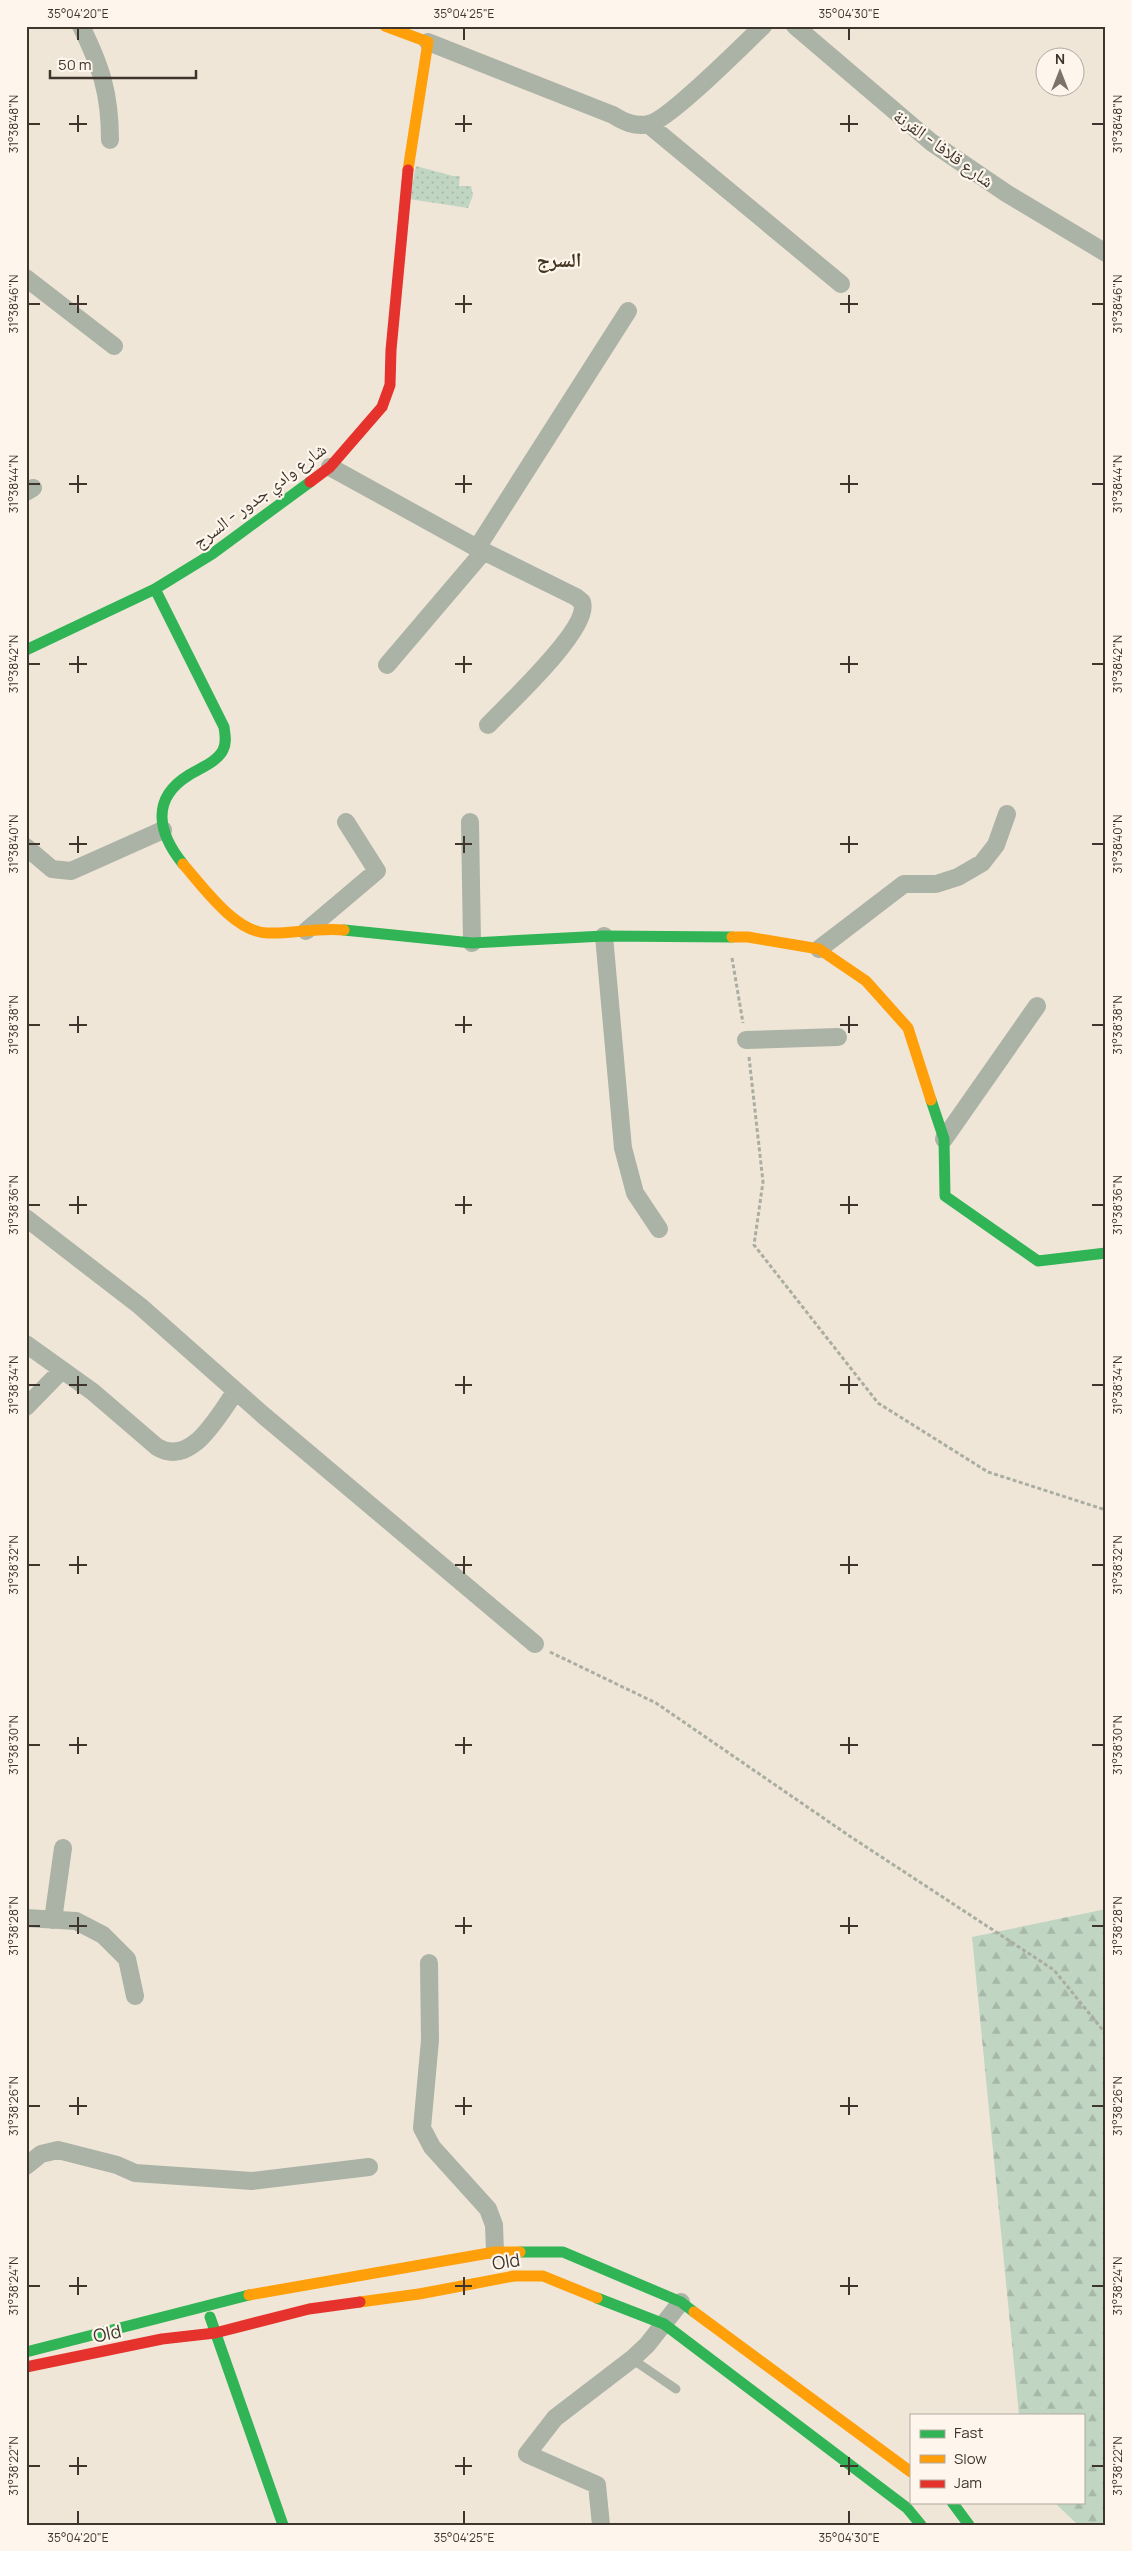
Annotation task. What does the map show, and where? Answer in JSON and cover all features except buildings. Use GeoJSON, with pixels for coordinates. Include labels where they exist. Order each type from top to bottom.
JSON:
{"type":"FeatureCollection","features":[{"type":"Feature","properties":{"kind":"street"},"geometry":{"type":"LineString","coordinates":[[81,26],[105,82],[110,114],[110,140]]}},
{"type":"Feature","properties":{"kind":"street"},"geometry":{"type":"LineString","coordinates":[[385,26],[612,115],[625,122],[648,124],[669,113],[763,26]]}},
{"type":"Feature","properties":{"kind":"street","name":"شارع قلافا - القرنة"},"geometry":{"type":"LineString","coordinates":[[795,26],[931,142],[1006,193],[1106,253]]}},
{"type":"Feature","properties":{"kind":"street","name":"شارع وادي جدور - السرج"},"geometry":{"type":"LineString","coordinates":[[26,650],[155,589],[212,554],[330,467],[377,415],[387,397],[390,385],[391,350],[406,185],[428,42]]}},
{"type":"Feature","properties":{"kind":"street"},"geometry":{"type":"LineString","coordinates":[[648,124],[841,284]]}},
{"type":"Feature","properties":{"kind":"street"},"geometry":{"type":"LineString","coordinates":[[26,278],[114,346]]}},
{"type":"Feature","properties":{"kind":"street"},"geometry":{"type":"LineString","coordinates":[[387,665],[480,549],[628,311]]}},
{"type":"Feature","properties":{"kind":"street"},"geometry":{"type":"LineString","coordinates":[[330,467],[480,549],[578,598],[583,606],[583,613],[568,641],[488,725]]}},
{"type":"Feature","properties":{"kind":"street"},"geometry":{"type":"LineString","coordinates":[[155,589],[224,727],[227,738],[224,750],[220,756],[181,778],[168,791],[162,805],[163,830],[174,850],[238,923],[257,932],[334,929],[472,942],[604,936],[748,937],[819,949],[866,981],[908,1028],[944,1139],[945,1196],[1038,1261],[1106,1253]]}},
{"type":"Feature","properties":{"kind":"street"},"geometry":{"type":"LineString","coordinates":[[819,949],[904,884],[936,884],[958,877],[982,863],[996,845],[1007,814]]}},
{"type":"Feature","properties":{"kind":"street"},"geometry":{"type":"LineString","coordinates":[[306,931],[377,871],[346,822]]}},
{"type":"Feature","properties":{"kind":"street"},"geometry":{"type":"LineString","coordinates":[[470,822],[472,942]]}},
{"type":"Feature","properties":{"kind":"street"},"geometry":{"type":"LineString","coordinates":[[26,847],[52,869],[71,871],[163,830]]}},
{"type":"Feature","properties":{"kind":"street"},"geometry":{"type":"LineString","coordinates":[[604,936],[623,1148],[635,1193],[659,1229]]}},
{"type":"Feature","properties":{"kind":"street"},"geometry":{"type":"LineString","coordinates":[[944,1139],[1037,1006]]}},
{"type":"Feature","properties":{"kind":"street"},"geometry":{"type":"LineString","coordinates":[[746,1040],[838,1037]]}},
{"type":"Feature","properties":{"kind":"street"},"geometry":{"type":"LineString","coordinates":[[26,1218],[140,1306],[236,1391],[535,1644]]}},
{"type":"Feature","properties":{"kind":"street"},"geometry":{"type":"LineString","coordinates":[[26,1344],[93,1392],[157,1447],[168,1452],[185,1451],[195,1444],[236,1391]]}},
{"type":"Feature","properties":{"kind":"street"},"geometry":{"type":"LineString","coordinates":[[26,1407],[62,1370]]}},
{"type":"Feature","properties":{"kind":"street"},"geometry":{"type":"LineString","coordinates":[[53,1920],[63,1848]]}},
{"type":"Feature","properties":{"kind":"street"},"geometry":{"type":"LineString","coordinates":[[26,1918],[76,1921],[103,1935],[127,1959],[135,1996]]}},
{"type":"Feature","properties":{"kind":"street"},"geometry":{"type":"LineString","coordinates":[[429,1963],[430,2040],[422,2128],[432,2147],[490,2214],[494,2225],[495,2252]]}},
{"type":"Feature","properties":{"kind":"street"},"geometry":{"type":"LineString","coordinates":[[26,2166],[41,2154],[58,2150],[117,2165],[135,2173],[242,2180],[369,2167]]}},
{"type":"Feature","properties":{"kind":"street","name":"Old"},"geometry":{"type":"LineString","coordinates":[[26,2352],[206,2305],[495,2252],[563,2252],[681,2302],[910,2471]]}},
{"type":"Feature","properties":{"kind":"street","name":"Old"},"geometry":{"type":"LineString","coordinates":[[26,2367],[162,2339],[215,2333],[309,2309],[419,2294],[529,2274],[543,2276],[664,2324],[907,2508],[921,2525]]}},
{"type":"Feature","properties":{"kind":"street"},"geometry":{"type":"LineString","coordinates":[[602,2525],[597,2485],[527,2454],[554,2418],[632,2359],[681,2302]]}},
{"type":"Feature","properties":{"kind":"street"},"geometry":{"type":"LineString","coordinates":[[206,2305],[283,2525]]}},
{"type":"Feature","properties":{"kind":"street"},"geometry":{"type":"LineString","coordinates":[[268,2525],[275,2498]]}},
{"type":"Feature","properties":{"kind":"street"},"geometry":{"type":"LineString","coordinates":[[953,2504],[969,2525]]}},
{"type":"Feature","properties":{"kind":"lane"},"geometry":{"type":"LineString","coordinates":[[632,2359],[676,2389]]}},
{"type":"Feature","properties":{"kind":"path"},"geometry":{"type":"LineString","coordinates":[[729,938],[746,1040],[763,1182],[754,1245],[878,1403],[988,1472],[1106,1510]]}},
{"type":"Feature","properties":{"kind":"path"},"geometry":{"type":"LineString","coordinates":[[535,1644],[656,1703],[851,1837],[1054,1970],[1106,2034]]}},
{"type":"Feature","properties":{"kind":"green space"},"geometry":{"type":"Polygon","coordinates":[[[416,166],[453,176],[460,176],[459,186],[471,186],[473,195],[468,208],[409,199],[416,166]]]}},
{"type":"Feature","properties":{"kind":"green space"},"geometry":{"type":"Polygon","coordinates":[[[1106,1909],[1106,2525],[1078,2525],[1056,2504],[1084,2504],[1084,2414],[1019,2414],[972,1937],[1106,1909]]]}},
{"type":"Feature","properties":{"kind":"traffic: fast"},"geometry":{"type":"LineString","coordinates":[[26,650],[155,589],[212,554],[310,482]]}},
{"type":"Feature","properties":{"kind":"traffic: fast"},"geometry":{"type":"LineString","coordinates":[[155,589],[224,727],[225,736],[224,747],[220,754],[213,761],[177,784],[168,795],[163,806],[164,829],[174,852],[183,864]]}},
{"type":"Feature","properties":{"kind":"traffic: fast"},"geometry":{"type":"LineString","coordinates":[[344,930],[472,943],[604,936],[732,937]]}},
{"type":"Feature","properties":{"kind":"traffic: fast"},"geometry":{"type":"LineString","coordinates":[[931,1100],[944,1139],[945,1196],[1038,1261],[1106,1253]]}},
{"type":"Feature","properties":{"kind":"traffic: fast"},"geometry":{"type":"LineString","coordinates":[[520,2252],[563,2252],[681,2302],[694,2312]]}},
{"type":"Feature","properties":{"kind":"traffic: fast"},"geometry":{"type":"LineString","coordinates":[[26,2352],[249,2295]]}},
{"type":"Feature","properties":{"kind":"traffic: fast"},"geometry":{"type":"LineString","coordinates":[[597,2298],[664,2324],[907,2508],[921,2525]]}},
{"type":"Feature","properties":{"kind":"traffic: fast"},"geometry":{"type":"LineString","coordinates":[[210,2317],[283,2525]]}},
{"type":"Feature","properties":{"kind":"traffic: fast"},"geometry":{"type":"LineString","coordinates":[[953,2504],[969,2525]]}},
{"type":"Feature","properties":{"kind":"traffic: slow"},"geometry":{"type":"LineString","coordinates":[[385,26],[428,42],[408,170]]}},
{"type":"Feature","properties":{"kind":"traffic: slow"},"geometry":{"type":"LineString","coordinates":[[183,864],[220,907],[243,925],[255,931],[277,933],[325,929],[344,930]]}},
{"type":"Feature","properties":{"kind":"traffic: slow"},"geometry":{"type":"LineString","coordinates":[[732,937],[748,937],[819,949],[866,981],[908,1028],[931,1100]]}},
{"type":"Feature","properties":{"kind":"traffic: slow"},"geometry":{"type":"LineString","coordinates":[[249,2295],[495,2252],[520,2252]]}},
{"type":"Feature","properties":{"kind":"traffic: slow"},"geometry":{"type":"LineString","coordinates":[[360,2302],[419,2294],[514,2276],[543,2276],[597,2298]]}},
{"type":"Feature","properties":{"kind":"traffic: slow"},"geometry":{"type":"LineString","coordinates":[[694,2312],[910,2471]]}},
{"type":"Feature","properties":{"kind":"traffic: jam"},"geometry":{"type":"LineString","coordinates":[[310,482],[330,467],[382,407],[390,385],[391,350],[408,170]]}},
{"type":"Feature","properties":{"kind":"traffic: jam"},"geometry":{"type":"LineString","coordinates":[[26,2367],[162,2339],[215,2333],[309,2309],[360,2302]]}},
{"type":"Feature","properties":{"kind":"district","name":"السرج"},"geometry":{"type":"Point","coordinates":[559,259]}}]}
